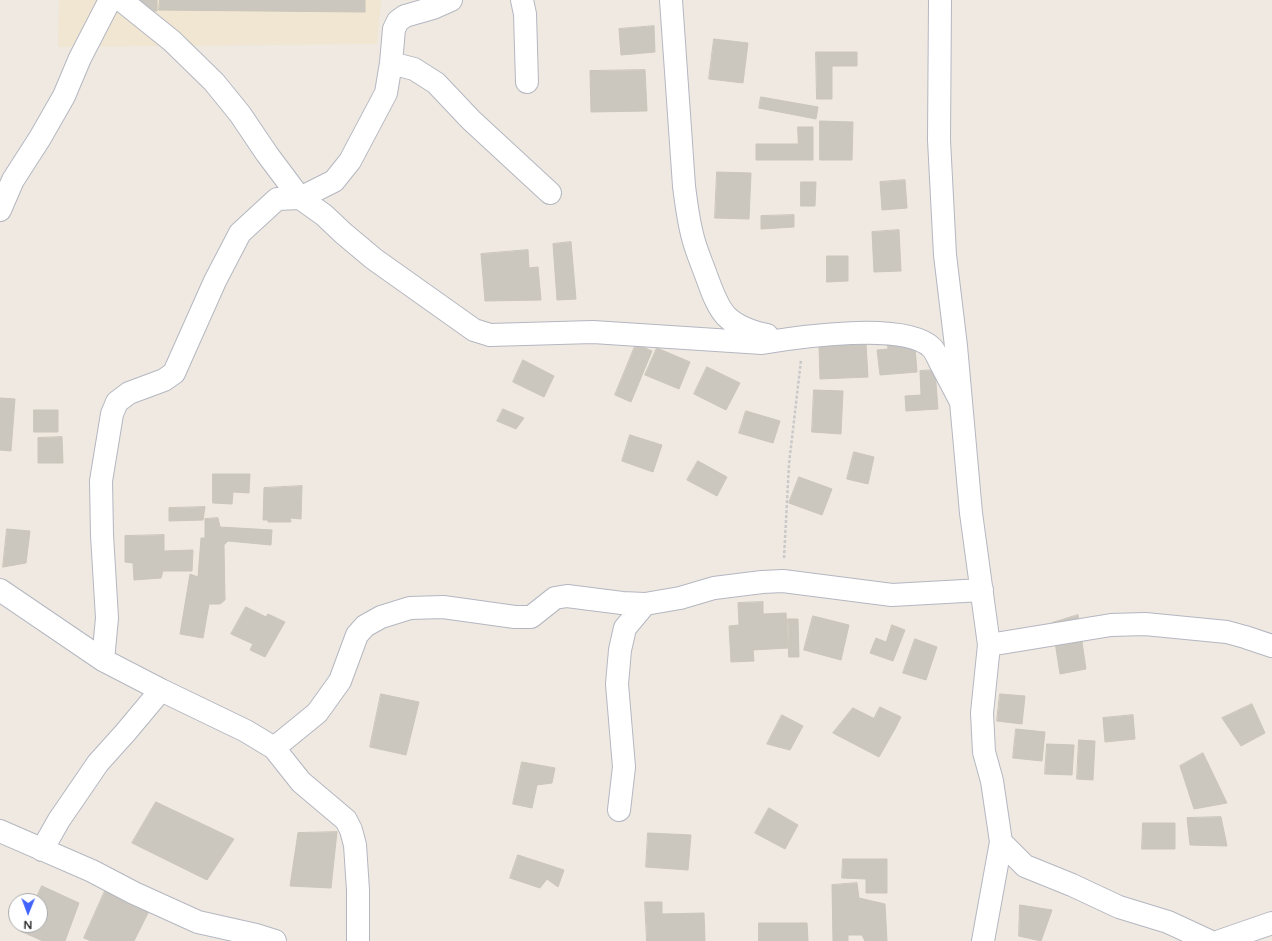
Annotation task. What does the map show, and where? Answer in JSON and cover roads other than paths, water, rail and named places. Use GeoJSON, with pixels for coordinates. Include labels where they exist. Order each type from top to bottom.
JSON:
{"type":"FeatureCollection","features":[{"type":"Feature","properties":{"kind":"street"},"geometry":{"type":"LineString","coordinates":[[0,210],[13,180],[40,138],[64,96],[80,58],[110,0]]}},
{"type":"Feature","properties":{"kind":"street"},"geometry":{"type":"LineString","coordinates":[[121,0],[172,40],[214,82],[240,114],[267,154],[300,198],[324,215],[342,233],[374,259],[474,330],[490,335],[593,332],[762,343],[786,339],[859,333],[889,334],[917,339],[926,343],[933,349],[961,402]]}},
{"type":"Feature","properties":{"kind":"street"},"geometry":{"type":"LineString","coordinates":[[104,660],[107,618],[102,535],[101,482],[112,414],[117,402],[129,393],[164,380],[174,373],[216,281],[240,233],[277,199],[300,198],[334,181],[350,161],[386,92],[391,63],[394,29],[398,21],[405,16],[433,8],[451,0]]}},
{"type":"Feature","properties":{"kind":"street"},"geometry":{"type":"LineString","coordinates":[[522,0],[525,14],[527,82]]}},
{"type":"Feature","properties":{"kind":"street"},"geometry":{"type":"LineString","coordinates":[[671,0],[684,186],[692,236],[713,294],[719,307],[726,316],[738,325],[752,332],[786,339]]}},
{"type":"Feature","properties":{"kind":"street"},"geometry":{"type":"LineString","coordinates":[[940,0],[939,140],[945,255],[956,346],[971,514],[989,645],[982,712],[984,752],[992,781],[1001,842],[983,941]]}},
{"type":"Feature","properties":{"kind":"street"},"geometry":{"type":"LineString","coordinates":[[391,63],[414,69],[436,83],[471,120],[550,194]]}},
{"type":"Feature","properties":{"kind":"street"},"geometry":{"type":"LineString","coordinates":[[274,748],[317,713],[340,682],[357,635],[365,626],[381,617],[410,608],[443,607],[515,617],[531,617],[546,603],[555,598],[567,596],[622,603],[646,604],[680,598],[714,588],[782,581],[892,595],[982,590]]}},
{"type":"Feature","properties":{"kind":"street"},"geometry":{"type":"LineString","coordinates":[[0,590],[104,660],[246,732],[274,748],[301,782],[346,820],[351,830],[354,845],[358,890],[358,941]]}},
{"type":"Feature","properties":{"kind":"street"},"geometry":{"type":"LineString","coordinates":[[619,810],[624,767],[617,684],[620,650],[625,628],[646,604]]}},
{"type":"Feature","properties":{"kind":"street"},"geometry":{"type":"LineString","coordinates":[[989,645],[1111,625],[1145,624],[1227,632],[1272,646]]}},
{"type":"Feature","properties":{"kind":"street"},"geometry":{"type":"LineString","coordinates":[[42,850],[62,814],[98,763],[161,690]]}},
{"type":"Feature","properties":{"kind":"street"},"geometry":{"type":"LineString","coordinates":[[0,831],[92,871],[134,893],[198,922],[211,933],[256,935],[275,941]]}},
{"type":"Feature","properties":{"kind":"street"},"geometry":{"type":"LineString","coordinates":[[1001,842],[1025,866],[1072,885],[1119,907],[1168,922],[1209,941]]}},
{"type":"Feature","properties":{"kind":"street"},"geometry":{"type":"LineString","coordinates":[[1220,941],[1272,922]]}}]}
